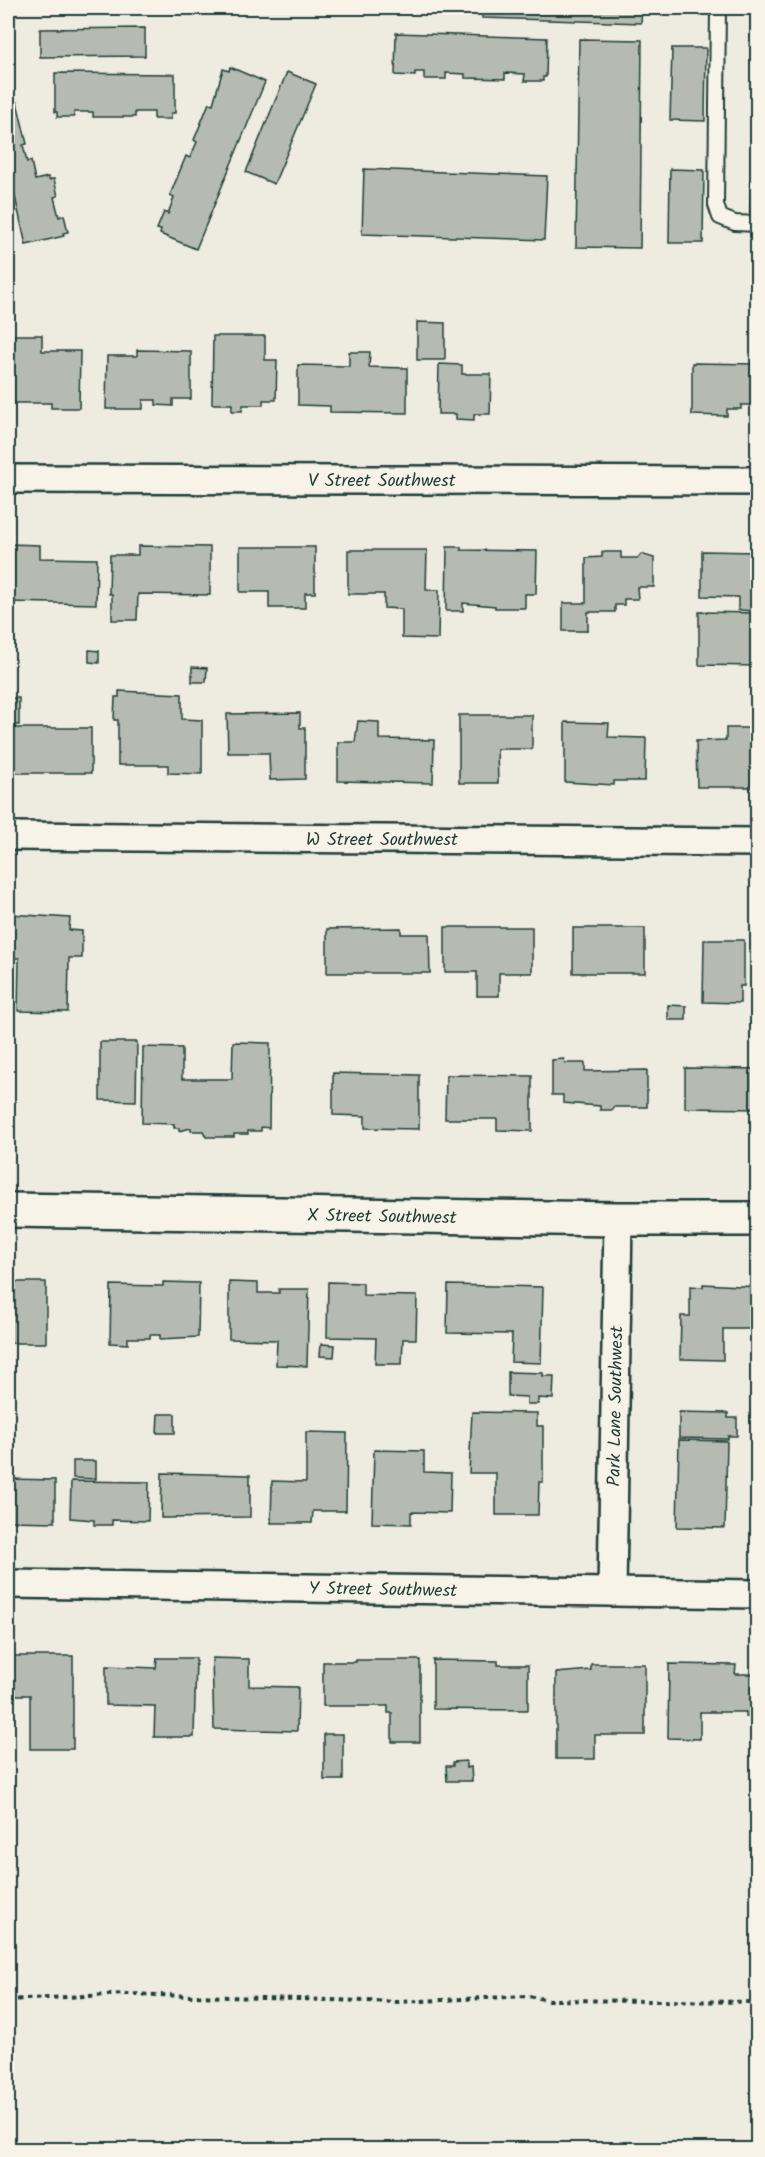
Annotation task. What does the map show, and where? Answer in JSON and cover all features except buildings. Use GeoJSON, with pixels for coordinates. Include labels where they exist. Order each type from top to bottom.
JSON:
{"type":"FeatureCollection","features":[{"type":"Feature","properties":{"kind":"street","name":"V Street Southwest"},"geometry":{"type":"LineString","coordinates":[[8,480],[758,482]]}},
{"type":"Feature","properties":{"kind":"street","name":"W Street Southwest"},"geometry":{"type":"LineString","coordinates":[[8,836],[758,842]]}},
{"type":"Feature","properties":{"kind":"street","name":"X Street Southwest"},"geometry":{"type":"LineString","coordinates":[[8,1210],[758,1219]]}},
{"type":"Feature","properties":{"kind":"street","name":"Park Lane Southwest"},"geometry":{"type":"LineString","coordinates":[[612,1592],[618,1219]]}},
{"type":"Feature","properties":{"kind":"street","name":"Y Street Southwest"},"geometry":{"type":"LineString","coordinates":[[8,1584],[758,1594]]}},
{"type":"Feature","properties":{"kind":"lane"},"geometry":{"type":"LineString","coordinates":[[718,8],[716,205],[720,217],[735,224],[758,224]]}},
{"type":"Feature","properties":{"kind":"path"},"geometry":{"type":"LineString","coordinates":[[8,2000],[126,1994],[399,2002],[528,1996],[549,2000],[758,2002]]}}]}
